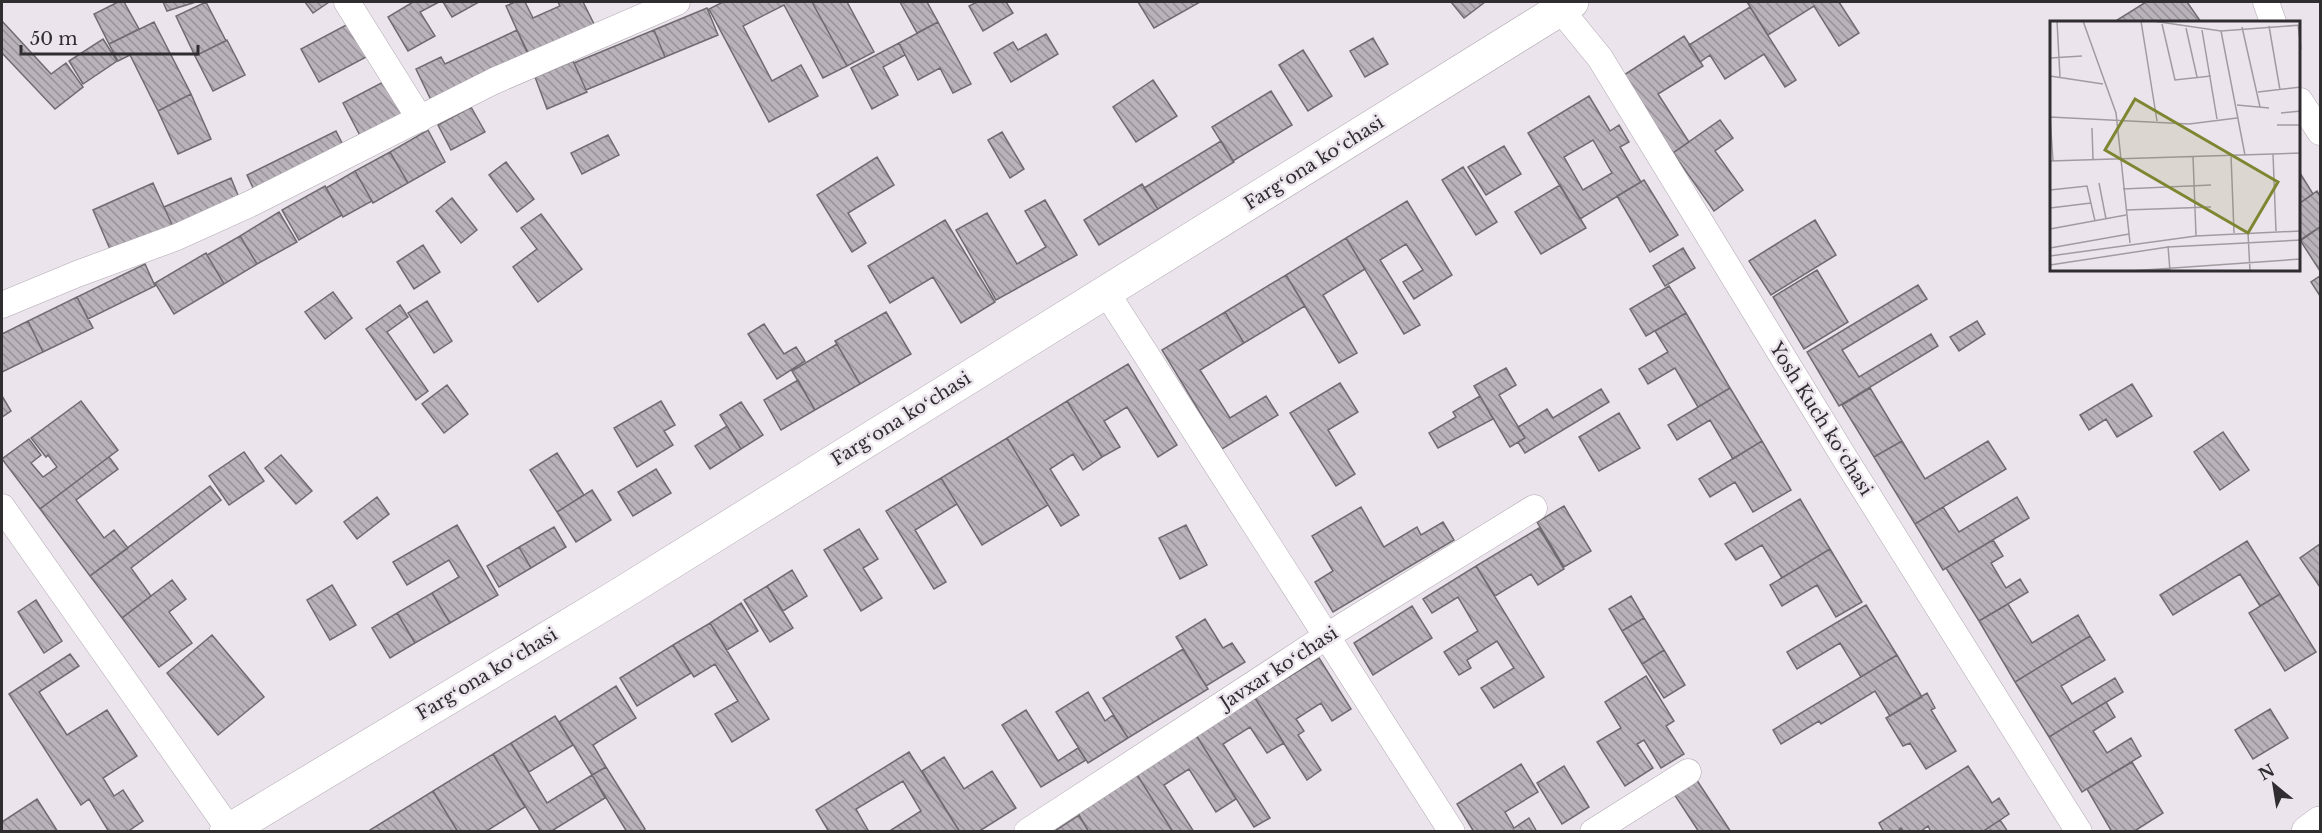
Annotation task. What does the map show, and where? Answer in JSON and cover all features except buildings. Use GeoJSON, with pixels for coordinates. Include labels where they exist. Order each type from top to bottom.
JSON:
{"type":"FeatureCollection","features":[{"type":"Feature","properties":{"kind":"street"},"geometry":{"type":"LineString","coordinates":[[346,2],[420,119]]}},
{"type":"Feature","properties":{"kind":"street"},"geometry":{"type":"LineString","coordinates":[[2,305],[177,237],[252,203],[494,81],[677,2]]}},
{"type":"Feature","properties":{"kind":"street"},"geometry":{"type":"LineString","coordinates":[[2266,2],[2273,21]]}},
{"type":"Feature","properties":{"kind":"street","name":"Fargʻona koʻchasi"},"geometry":{"type":"LineString","coordinates":[[229,831],[619,595],[1566,5]]}},
{"type":"Feature","properties":{"kind":"street","name":"Yosh Kuch koʻchasi"},"geometry":{"type":"LineString","coordinates":[[1566,5],[1850,467],[2079,831]]}},
{"type":"Feature","properties":{"kind":"street"},"geometry":{"type":"LineString","coordinates":[[2301,103],[2320,132]]}},
{"type":"Feature","properties":{"kind":"street"},"geometry":{"type":"LineString","coordinates":[[1106,292],[1452,831]]}},
{"type":"Feature","properties":{"kind":"street"},"geometry":{"type":"LineString","coordinates":[[2,507],[229,831]]}},
{"type":"Feature","properties":{"kind":"street","name":"Javxar koʻchasi"},"geometry":{"type":"LineString","coordinates":[[1028,831],[1327,636],[1534,508]]}},
{"type":"Feature","properties":{"kind":"street"},"geometry":{"type":"LineString","coordinates":[[1593,831],[1688,772]]}}]}
